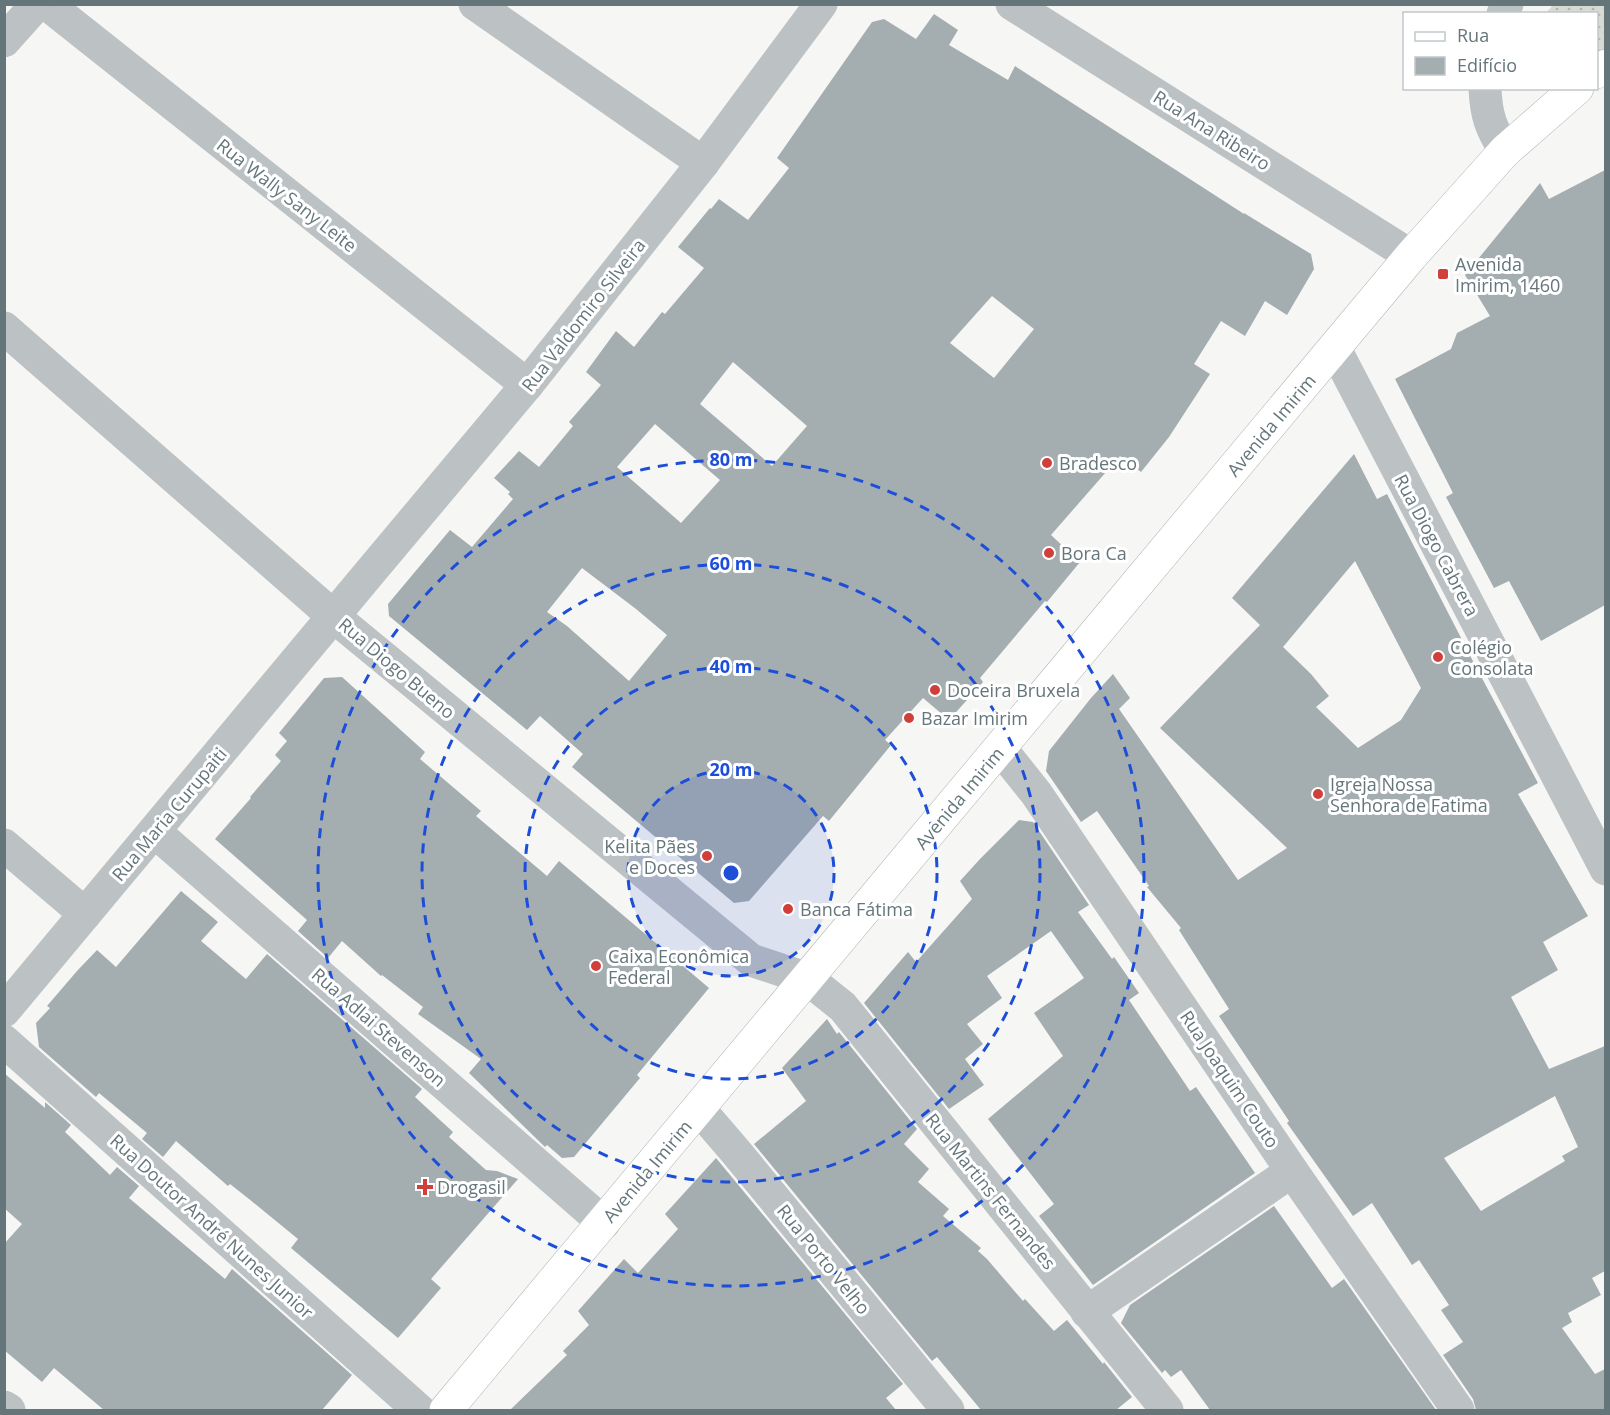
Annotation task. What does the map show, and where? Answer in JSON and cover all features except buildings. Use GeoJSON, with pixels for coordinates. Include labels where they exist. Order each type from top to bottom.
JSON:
{"type":"FeatureCollection","features":[{"type":"Feature","properties":{"kind":"main road","name":"Avenida Imirim"},"geometry":{"type":"LineString","coordinates":[[446,1410],[1411,256],[1505,151],[1575,90]]}},
{"type":"Feature","properties":{"kind":"street"},"geometry":{"type":"LineString","coordinates":[[4,41],[37,4]]}},
{"type":"Feature","properties":{"kind":"street","name":"Rua Wally Sany Leite"},"geometry":{"type":"LineString","coordinates":[[47,4],[527,385]]}},
{"type":"Feature","properties":{"kind":"street"},"geometry":{"type":"LineString","coordinates":[[475,4],[702,163]]}},
{"type":"Feature","properties":{"kind":"street","name":"Rua Valdomiro Silveira"},"geometry":{"type":"LineString","coordinates":[[333,616],[527,385],[702,163],[821,4]]}},
{"type":"Feature","properties":{"kind":"street","name":"Rua Ana Ribeiro"},"geometry":{"type":"LineString","coordinates":[[1012,4],[1411,256]]}},
{"type":"Feature","properties":{"kind":"street"},"geometry":{"type":"LineString","coordinates":[[1485,90],[1486,106],[1492,130],[1505,151]]}},
{"type":"Feature","properties":{"kind":"street","name":"Rua Diogo Bueno"},"geometry":{"type":"LineString","coordinates":[[4,328],[333,616],[751,960],[808,979]]}},
{"type":"Feature","properties":{"kind":"street","name":"Rua Diogo Cabrera"},"geometry":{"type":"LineString","coordinates":[[1335,349],[1605,869]]}},
{"type":"Feature","properties":{"kind":"street","name":"Rua Maria Curupaiti"},"geometry":{"type":"LineString","coordinates":[[4,1011],[333,616]]}},
{"type":"Feature","properties":{"kind":"street","name":"Rua Joaquim Couto"},"geometry":{"type":"LineString","coordinates":[[1000,748],[1036,793],[1292,1172],[1458,1410]]}},
{"type":"Feature","properties":{"kind":"street","name":"Rua Adlai Stevenson"},"geometry":{"type":"LineString","coordinates":[[155,832],[603,1223]]}},
{"type":"Feature","properties":{"kind":"street"},"geometry":{"type":"LineString","coordinates":[[4,845],[85,914]]}},
{"type":"Feature","properties":{"kind":"street","name":"Rua Martins Fernandes"},"geometry":{"type":"LineString","coordinates":[[808,979],[843,1007],[1167,1410]]}},
{"type":"Feature","properties":{"kind":"street","name":"Rua Doutor André Nunes Junior"},"geometry":{"type":"LineString","coordinates":[[4,1041],[419,1410]]}},
{"type":"Feature","properties":{"kind":"street","name":"Rua Porto Velho"},"geometry":{"type":"LineString","coordinates":[[699,1109],[948,1410]]}},
{"type":"Feature","properties":{"kind":"street"},"geometry":{"type":"LineString","coordinates":[[1088,1312],[1292,1172]]}},
{"type":"Feature","properties":{"kind":"street"},"geometry":{"type":"LineString","coordinates":[[4,1407],[9,1410]]}},
{"type":"Feature","properties":{"kind":"shaded area"},"geometry":{"type":"Polygon","coordinates":[[[1553,5],[1605,5],[1605,51],[1598,56],[1598,12],[1547,12],[1553,5]]]}},
{"type":"Feature","properties":{"kind":"place","name":"Avenida Imirim, 1460"},"geometry":{"type":"Point","coordinates":[1443,274]}},
{"type":"Feature","properties":{"kind":"place","name":"Bradesco"},"geometry":{"type":"Point","coordinates":[1047,463]}},
{"type":"Feature","properties":{"kind":"place","name":"Bora Ca"},"geometry":{"type":"Point","coordinates":[1049,553]}},
{"type":"Feature","properties":{"kind":"place","name":"Colégio Consolata"},"geometry":{"type":"Point","coordinates":[1438,657]}},
{"type":"Feature","properties":{"kind":"place","name":"Doceira Bruxela"},"geometry":{"type":"Point","coordinates":[935,690]}},
{"type":"Feature","properties":{"kind":"place","name":"Bazar Imirim"},"geometry":{"type":"Point","coordinates":[909,718]}},
{"type":"Feature","properties":{"kind":"place","name":"Igreja Nossa Senhora de Fatima"},"geometry":{"type":"Point","coordinates":[1318,794]}},
{"type":"Feature","properties":{"kind":"place","name":"Kelita Pães e Doces"},"geometry":{"type":"Point","coordinates":[707,856]}},
{"type":"Feature","properties":{"kind":"place","name":"Banca Fátima"},"geometry":{"type":"Point","coordinates":[788,909]}},
{"type":"Feature","properties":{"kind":"place","name":"Caixa Econômica Federal"},"geometry":{"type":"Point","coordinates":[596,966]}},
{"type":"Feature","properties":{"kind":"place","name":"Drogasil"},"geometry":{"type":"Point","coordinates":[425,1187]}}]}
